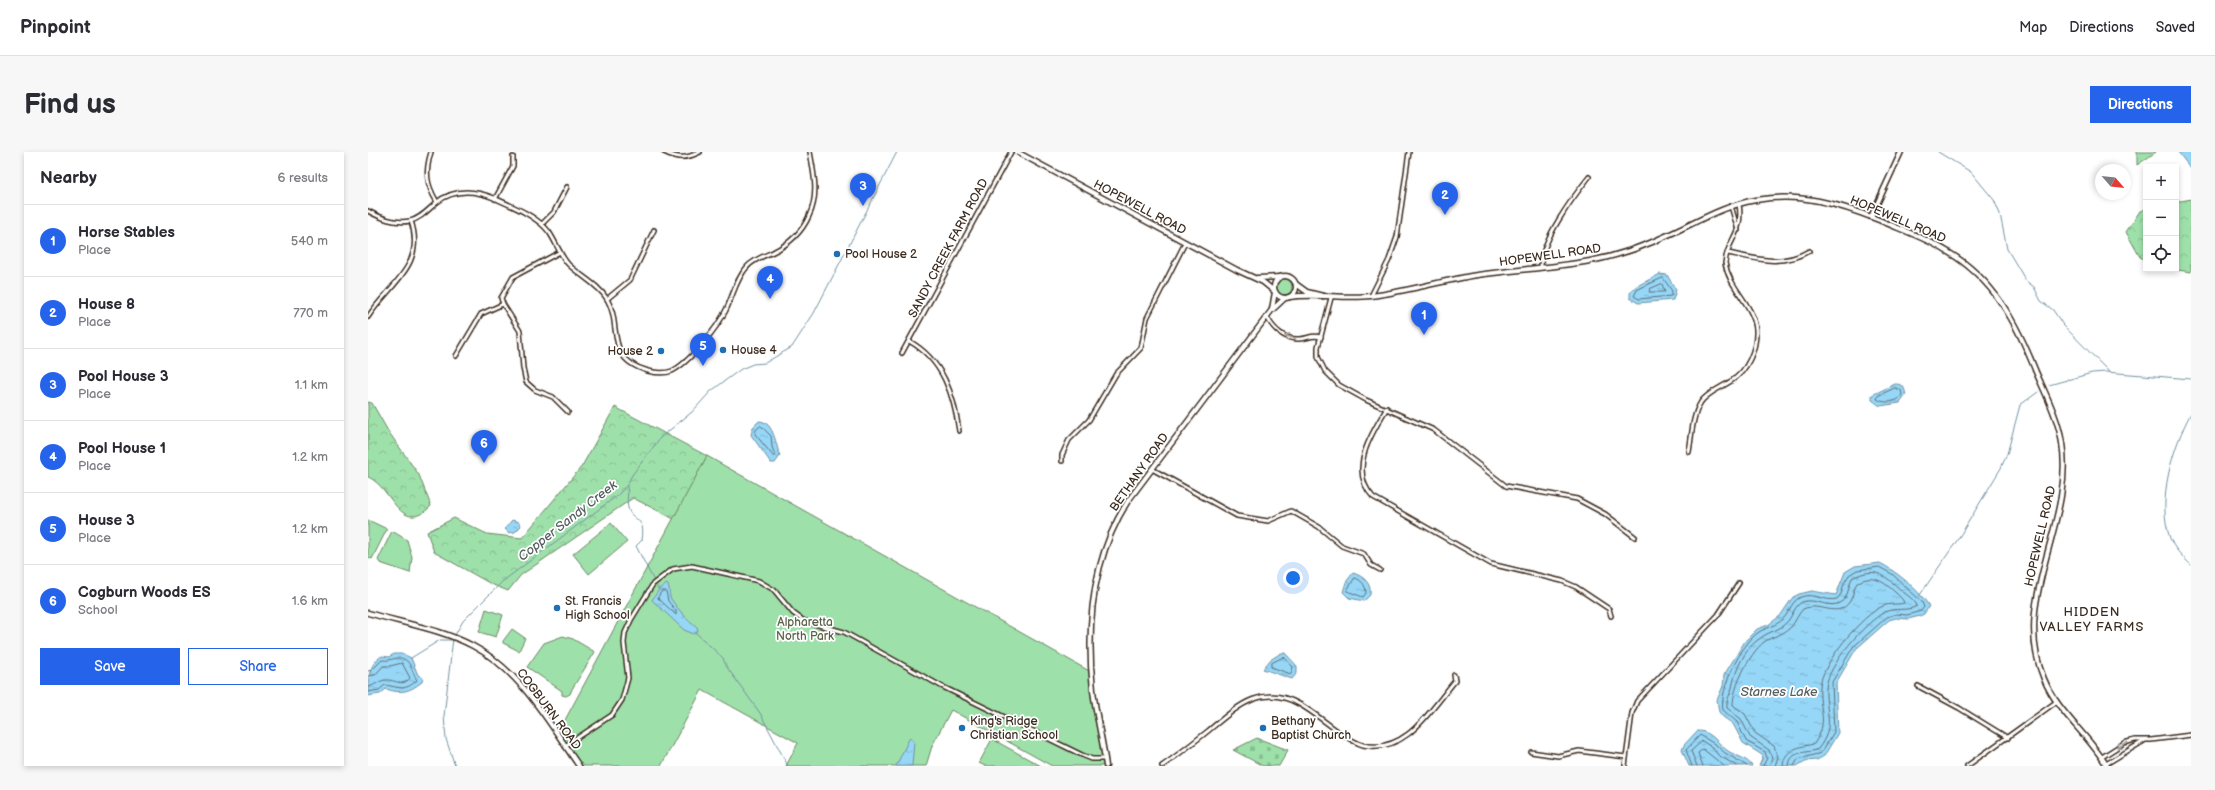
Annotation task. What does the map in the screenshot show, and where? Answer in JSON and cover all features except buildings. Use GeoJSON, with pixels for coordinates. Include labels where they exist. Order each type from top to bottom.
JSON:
{"type":"FeatureCollection","features":[{"type":"Feature","properties":{"kind":"street"},"geometry":{"type":"LineString","coordinates":[[430,152],[427,167],[427,182],[437,202]]}},
{"type":"Feature","properties":{"kind":"street"},"geometry":{"type":"LineString","coordinates":[[664,152],[673,157],[683,159],[700,152]]}},
{"type":"Feature","properties":{"kind":"street"},"geometry":{"type":"LineString","coordinates":[[368,211],[386,220],[411,221],[420,216],[437,202],[451,195],[466,192],[481,193],[542,224],[567,263],[607,299],[611,310],[616,343],[623,355],[635,365],[646,370],[663,373],[675,369],[716,327],[725,312],[739,278],[746,268],[755,260],[787,243],[798,233],[807,220],[812,208],[815,191],[815,180],[810,152]]}},
{"type":"Feature","properties":{"kind":"street","name":"SANDY CREEK FARM ROAD"},"geometry":{"type":"LineString","coordinates":[[902,353],[1011,152]]}},
{"type":"Feature","properties":{"kind":"street","name":"HOPEWELL ROAD"},"geometry":{"type":"LineString","coordinates":[[1017,152],[1185,243],[1237,270],[1255,277],[1271,286],[1274,292]]}},
{"type":"Feature","properties":{"kind":"street"},"geometry":{"type":"LineString","coordinates":[[1371,296],[1389,260],[1397,237],[1409,152]]}},
{"type":"Feature","properties":{"kind":"street"},"geometry":{"type":"LineString","coordinates":[[1871,217],[1901,152]]}},
{"type":"Feature","properties":{"kind":"street"},"geometry":{"type":"LineString","coordinates":[[495,199],[513,166],[513,157]]}},
{"type":"Feature","properties":{"kind":"street"},"geometry":{"type":"LineString","coordinates":[[1541,267],[1542,258],[1563,214],[1589,178]]}},
{"type":"Feature","properties":{"kind":"street"},"geometry":{"type":"LineString","coordinates":[[542,224],[554,212],[567,187]]}},
{"type":"Feature","properties":{"kind":"street","name":"HOPEWELL ROAD"},"geometry":{"type":"LineString","coordinates":[[1294,282],[1300,288],[1331,298],[1371,296],[1471,276],[1592,260],[1630,250],[1731,206],[1772,198],[1805,198],[1828,202],[1918,236],[1948,251],[1971,268],[1991,288],[2017,327],[2054,416],[2062,447],[2063,480],[2038,591],[2034,631],[2040,668],[2056,702],[2107,765]]}},
{"type":"Feature","properties":{"kind":"street"},"geometry":{"type":"LineString","coordinates":[[1689,452],[1694,419],[1701,403],[1709,394],[1742,373],[1749,361],[1755,342],[1756,330],[1753,316],[1732,285],[1725,260],[1738,230],[1741,218],[1739,204]]}},
{"type":"Feature","properties":{"kind":"street"},"geometry":{"type":"LineString","coordinates":[[1731,206],[1738,230]]}},
{"type":"Feature","properties":{"kind":"street"},"geometry":{"type":"LineString","coordinates":[[368,317],[412,260],[416,240],[411,221]]}},
{"type":"Feature","properties":{"kind":"street"},"geometry":{"type":"LineString","coordinates":[[607,299],[630,280],[654,230]]}},
{"type":"Feature","properties":{"kind":"street"},"geometry":{"type":"LineString","coordinates":[[1062,461],[1062,455],[1069,440],[1089,420],[1116,374],[1141,348],[1146,318],[1185,243]]}},
{"type":"Feature","properties":{"kind":"street"},"geometry":{"type":"LineString","coordinates":[[1728,253],[1775,262],[1797,257],[1809,251]]}},
{"type":"Feature","properties":{"kind":"street"},"geometry":{"type":"LineString","coordinates":[[560,252],[514,277],[503,292],[501,298],[503,304],[520,331],[522,368],[526,382],[535,390],[552,397],[568,412]]}},
{"type":"Feature","properties":{"kind":"street"},"geometry":{"type":"LineString","coordinates":[[1282,276],[1289,277],[1294,282],[1294,292],[1287,298],[1279,297],[1274,292],[1274,284],[1282,276]]}},
{"type":"Feature","properties":{"kind":"street","name":"HOPEWELL ROAD"},"geometry":{"type":"LineString","coordinates":[[1255,277],[1282,276]]}},
{"type":"Feature","properties":{"kind":"street","name":"BETHANY ROAD"},"geometry":{"type":"LineString","coordinates":[[1271,311],[1274,292]]}},
{"type":"Feature","properties":{"kind":"street","name":"HOPEWELL ROAD"},"geometry":{"type":"LineString","coordinates":[[1287,298],[1326,297]]}},
{"type":"Feature","properties":{"kind":"street","name":"BETHANY ROAD"},"geometry":{"type":"LineString","coordinates":[[1106,766],[1092,679],[1091,626],[1094,588],[1100,563],[1114,527],[1128,502],[1271,311],[1287,298]]}},
{"type":"Feature","properties":{"kind":"street"},"geometry":{"type":"LineString","coordinates":[[1331,298],[1321,337],[1318,357],[1322,367],[1331,379],[1344,389],[1434,430],[1506,486],[1577,500],[1605,514],[1635,537]]}},
{"type":"Feature","properties":{"kind":"street"},"geometry":{"type":"LineString","coordinates":[[456,356],[481,314],[503,304]]}},
{"type":"Feature","properties":{"kind":"street"},"geometry":{"type":"LineString","coordinates":[[1267,317],[1274,328],[1281,334],[1297,340],[1312,335],[1321,337]]}},
{"type":"Feature","properties":{"kind":"street"},"geometry":{"type":"LineString","coordinates":[[909,341],[926,353],[940,369],[953,396],[959,431]]}},
{"type":"Feature","properties":{"kind":"street"},"geometry":{"type":"LineString","coordinates":[[1387,408],[1364,453],[1361,463],[1362,478],[1373,497],[1482,560],[1501,567],[1557,580],[1576,587],[1609,609],[1611,616]]}},
{"type":"Feature","properties":{"kind":"street"},"geometry":{"type":"LineString","coordinates":[[1152,469],[1237,516],[1268,521],[1291,511],[1319,527],[1342,546],[1364,554],[1371,564],[1380,570]]}},
{"type":"Feature","properties":{"kind":"street"},"geometry":{"type":"LineString","coordinates":[[565,746],[612,715],[622,700],[628,678],[624,643],[626,633],[631,620],[654,584],[672,569],[692,566],[759,581],[774,590],[792,612],[804,621],[844,632],[941,686],[997,712],[1082,755],[1092,759],[1105,759]]}},
{"type":"Feature","properties":{"kind":"street"},"geometry":{"type":"LineString","coordinates":[[1625,766],[1632,713],[1637,701],[1718,615],[1739,583]]}},
{"type":"Feature","properties":{"kind":"street","name":"COGBURN ROAD"},"geometry":{"type":"LineString","coordinates":[[368,613],[458,639],[492,657],[522,685],[579,766]]}},
{"type":"Feature","properties":{"kind":"street"},"geometry":{"type":"LineString","coordinates":[[1162,766],[1236,708],[1250,700],[1262,697],[1280,697],[1296,702],[1363,746],[1375,747],[1390,745],[1411,732],[1455,681],[1454,675]]}},
{"type":"Feature","properties":{"kind":"street"},"geometry":{"type":"LineString","coordinates":[[1918,686],[1959,708],[2008,738]]}},
{"type":"Feature","properties":{"kind":"street"},"geometry":{"type":"LineString","coordinates":[[1967,766],[2008,738],[2056,702]]}},
{"type":"Feature","properties":{"kind":"street"},"geometry":{"type":"LineString","coordinates":[[2102,757],[2124,743],[2135,740],[2191,735]]}},
{"type":"Feature","properties":{"kind":"street"},"geometry":{"type":"LineString","coordinates":[[2107,765],[2145,740]]}},
{"type":"Feature","properties":{"kind":"street"},"geometry":{"type":"LineString","coordinates":[[1531,752],[1558,756],[1579,751],[1626,757]]}},
{"type":"Feature","properties":{"kind":"green space"},"geometry":{"type":"Polygon","coordinates":[[[2137,152],[2156,152],[2137,165],[2137,152]]]}},
{"type":"Feature","properties":{"kind":"green space"},"geometry":{"type":"Polygon","coordinates":[[[2191,199],[2191,272],[2179,270],[2179,201],[2191,199]]]}},
{"type":"Feature","properties":{"kind":"green space"},"geometry":{"type":"Polygon","coordinates":[[[2143,210],[2143,258],[2140,257],[2126,232],[2140,211],[2143,210]]]}},
{"type":"Feature","properties":{"kind":"green space"},"geometry":{"type":"Polygon","coordinates":[[[1284,279],[1291,284],[1292,287],[1287,294],[1284,295],[1277,290],[1276,287],[1281,280],[1284,279]]]}},
{"type":"Feature","properties":{"kind":"green space"},"geometry":{"type":"Polygon","coordinates":[[[368,402],[372,403],[388,431],[419,475],[431,506],[420,514],[412,516],[404,513],[377,483],[368,477],[368,402]]]}},
{"type":"Feature","properties":{"kind":"green space"},"geometry":{"type":"Polygon","coordinates":[[[615,407],[707,456],[674,519],[633,498],[521,575],[508,591],[491,584],[434,552],[427,532],[454,518],[487,534],[522,538],[582,466],[615,407]]]}},
{"type":"Feature","properties":{"kind":"green space","name":"Alpharetta North Park"},"geometry":{"type":"Polygon","coordinates":[[[707,456],[1091,672],[1104,766],[1052,766],[951,710],[932,746],[926,766],[786,766],[798,743],[702,690],[661,766],[580,766],[558,733],[707,456]]]}},
{"type":"Feature","properties":{"kind":"green space"},"geometry":{"type":"Polygon","coordinates":[[[368,520],[387,529],[372,559],[368,557],[368,520]]]}},
{"type":"Feature","properties":{"kind":"green space"},"geometry":{"type":"Polygon","coordinates":[[[611,523],[627,542],[589,574],[573,554],[611,523]]]}},
{"type":"Feature","properties":{"kind":"green space"},"geometry":{"type":"Polygon","coordinates":[[[392,531],[407,540],[412,557],[410,573],[380,563],[378,560],[392,531]]]}},
{"type":"Feature","properties":{"kind":"green space"},"geometry":{"type":"Polygon","coordinates":[[[486,609],[503,615],[496,637],[479,632],[486,609]]]}},
{"type":"Feature","properties":{"kind":"green space"},"geometry":{"type":"Polygon","coordinates":[[[512,629],[525,638],[519,651],[503,643],[512,629]]]}},
{"type":"Feature","properties":{"kind":"green space"},"geometry":{"type":"Polygon","coordinates":[[[563,636],[573,639],[595,652],[570,694],[566,696],[562,695],[562,691],[527,667],[544,643],[563,636]]]}},
{"type":"Feature","properties":{"kind":"green space"},"geometry":{"type":"Polygon","coordinates":[[[1257,738],[1288,750],[1279,766],[1263,766],[1233,750],[1257,738]]]}},
{"type":"Feature","properties":{"kind":"green space"},"geometry":{"type":"Polygon","coordinates":[[[992,739],[1041,766],[985,766],[979,763],[992,739]]]}},
{"type":"Feature","properties":{"kind":"water"},"geometry":{"type":"Polygon","coordinates":[[[2178,152],[2191,152],[2191,169],[2178,152]]]}},
{"type":"Feature","properties":{"kind":"water"},"geometry":{"type":"Polygon","coordinates":[[[1660,274],[1667,275],[1676,290],[1673,300],[1638,303],[1630,298],[1630,293],[1635,287],[1660,274]]]}},
{"type":"Feature","properties":{"kind":"water"},"geometry":{"type":"Polygon","coordinates":[[[1895,384],[1902,385],[1906,395],[1900,403],[1880,406],[1872,400],[1872,395],[1895,384]]]}},
{"type":"Feature","properties":{"kind":"water"},"geometry":{"type":"Polygon","coordinates":[[[759,421],[768,425],[774,435],[780,456],[775,463],[771,463],[751,435],[753,427],[759,421]]]}},
{"type":"Feature","properties":{"kind":"water"},"geometry":{"type":"Polygon","coordinates":[[[512,520],[519,522],[521,526],[515,532],[509,533],[505,529],[512,520]]]}},
{"type":"Feature","properties":{"kind":"water","name":"Starnes Lake"},"geometry":{"type":"Polygon","coordinates":[[[1880,563],[1907,582],[1920,594],[1929,606],[1924,614],[1920,616],[1908,619],[1896,618],[1889,620],[1856,649],[1836,683],[1838,733],[1824,756],[1817,760],[1805,761],[1797,766],[1759,766],[1763,757],[1762,755],[1743,743],[1733,724],[1719,712],[1717,700],[1723,686],[1724,675],[1745,641],[1757,629],[1768,625],[1780,616],[1793,597],[1812,591],[1836,595],[1845,572],[1855,566],[1880,563]]]}},
{"type":"Feature","properties":{"kind":"water"},"geometry":{"type":"Polygon","coordinates":[[[1353,573],[1363,578],[1370,587],[1370,595],[1364,601],[1349,598],[1343,592],[1346,582],[1353,573]]]}},
{"type":"Feature","properties":{"kind":"water"},"geometry":{"type":"Polygon","coordinates":[[[667,584],[670,597],[674,603],[697,627],[698,631],[694,634],[684,630],[652,600],[660,588],[667,584]]]}},
{"type":"Feature","properties":{"kind":"water"},"geometry":{"type":"Polygon","coordinates":[[[1281,653],[1285,653],[1297,666],[1297,673],[1292,679],[1263,669],[1270,660],[1281,653]]]}},
{"type":"Feature","properties":{"kind":"water"},"geometry":{"type":"Polygon","coordinates":[[[394,654],[403,654],[411,658],[418,675],[423,678],[422,682],[409,690],[401,692],[386,689],[380,694],[368,696],[369,678],[371,668],[374,663],[382,656],[389,657],[394,654]]]}},
{"type":"Feature","properties":{"kind":"water"},"geometry":{"type":"Polygon","coordinates":[[[1697,731],[1702,731],[1710,735],[1728,751],[1744,759],[1752,766],[1689,766],[1682,750],[1684,745],[1697,731]]]}},
{"type":"Feature","properties":{"kind":"water"},"geometry":{"type":"Polygon","coordinates":[[[910,737],[914,742],[912,766],[896,766],[910,737]]]}},
{"type":"Feature","properties":{"kind":"waterway","name":"Copper Sandy Creek"},"geometry":{"type":"LineString","coordinates":[[455,635],[463,621],[503,581],[618,495],[627,485],[632,475],[660,438],[692,412],[711,391],[741,369],[753,364],[765,363],[792,347],[814,313],[897,152]]}},
{"type":"Feature","properties":{"kind":"waterway"},"geometry":{"type":"LineString","coordinates":[[1938,152],[1971,172],[1994,200],[2000,214],[2007,249],[2026,281],[2034,287],[2041,301],[2053,310],[2063,325],[2110,373]]}},
{"type":"Feature","properties":{"kind":"waterway"},"geometry":{"type":"LineString","coordinates":[[2049,385],[2092,373],[2106,372],[2191,379]]}},
{"type":"Feature","properties":{"kind":"waterway"},"geometry":{"type":"LineString","coordinates":[[1920,595],[1958,539],[2001,468],[2007,454],[2020,405],[2038,392]]}},
{"type":"Feature","properties":{"kind":"waterway"},"geometry":{"type":"LineString","coordinates":[[2191,413],[2178,441],[2168,474],[2165,508],[2166,523],[2170,538],[2179,553],[2191,565]]}},
{"type":"Feature","properties":{"kind":"waterway"},"geometry":{"type":"LineString","coordinates":[[627,486],[628,508],[630,513],[641,523],[643,532],[642,540],[636,546],[654,581]]}},
{"type":"Feature","properties":{"kind":"waterway"},"geometry":{"type":"LineString","coordinates":[[655,584],[659,590]]}},
{"type":"Feature","properties":{"kind":"waterway"},"geometry":{"type":"LineString","coordinates":[[695,632],[723,658],[726,666],[760,713],[788,766]]}},
{"type":"Feature","properties":{"kind":"waterway","name":"Copper Sandy Creek"},"geometry":{"type":"LineString","coordinates":[[453,638],[444,716],[446,739],[455,766]]}},
{"type":"Feature","properties":{"kind":"waterway"},"geometry":{"type":"LineString","coordinates":[[411,658],[440,640],[451,640]]}},
{"type":"Feature","properties":{"kind":"place","name":"Pool House 3"},"geometry":{"type":"Point","coordinates":[863,206]}},
{"type":"Feature","properties":{"kind":"place","name":"House 8"},"geometry":{"type":"Point","coordinates":[1445,215]}},
{"type":"Feature","properties":{"kind":"place","name":"Pool House 2"},"geometry":{"type":"Point","coordinates":[837,254]}},
{"type":"Feature","properties":{"kind":"place","name":"Pool House 1"},"geometry":{"type":"Point","coordinates":[770,299]}},
{"type":"Feature","properties":{"kind":"place","name":"Horse Stables"},"geometry":{"type":"Point","coordinates":[1424,335]}},
{"type":"Feature","properties":{"kind":"place","name":"House 4"},"geometry":{"type":"Point","coordinates":[723,350]}},
{"type":"Feature","properties":{"kind":"place","name":"House 2"},"geometry":{"type":"Point","coordinates":[661,351]}},
{"type":"Feature","properties":{"kind":"place","name":"House 3"},"geometry":{"type":"Point","coordinates":[703,366]}},
{"type":"Feature","properties":{"kind":"place","name":"Cogburn Woods ES"},"geometry":{"type":"Point","coordinates":[484,463]}},
{"type":"Feature","properties":{"kind":"place","name":"St. Francis High School"},"geometry":{"type":"Point","coordinates":[557,608]}},
{"type":"Feature","properties":{"kind":"place","name":"King's Ridge Christian School"},"geometry":{"type":"Point","coordinates":[962,728]}},
{"type":"Feature","properties":{"kind":"place","name":"Bethany Baptist Church"},"geometry":{"type":"Point","coordinates":[1263,728]}},
{"type":"Feature","properties":{"kind":"district","name":"HIDDEN VALLEY FARMS"},"geometry":{"type":"Point","coordinates":[2092,618]}}]}
